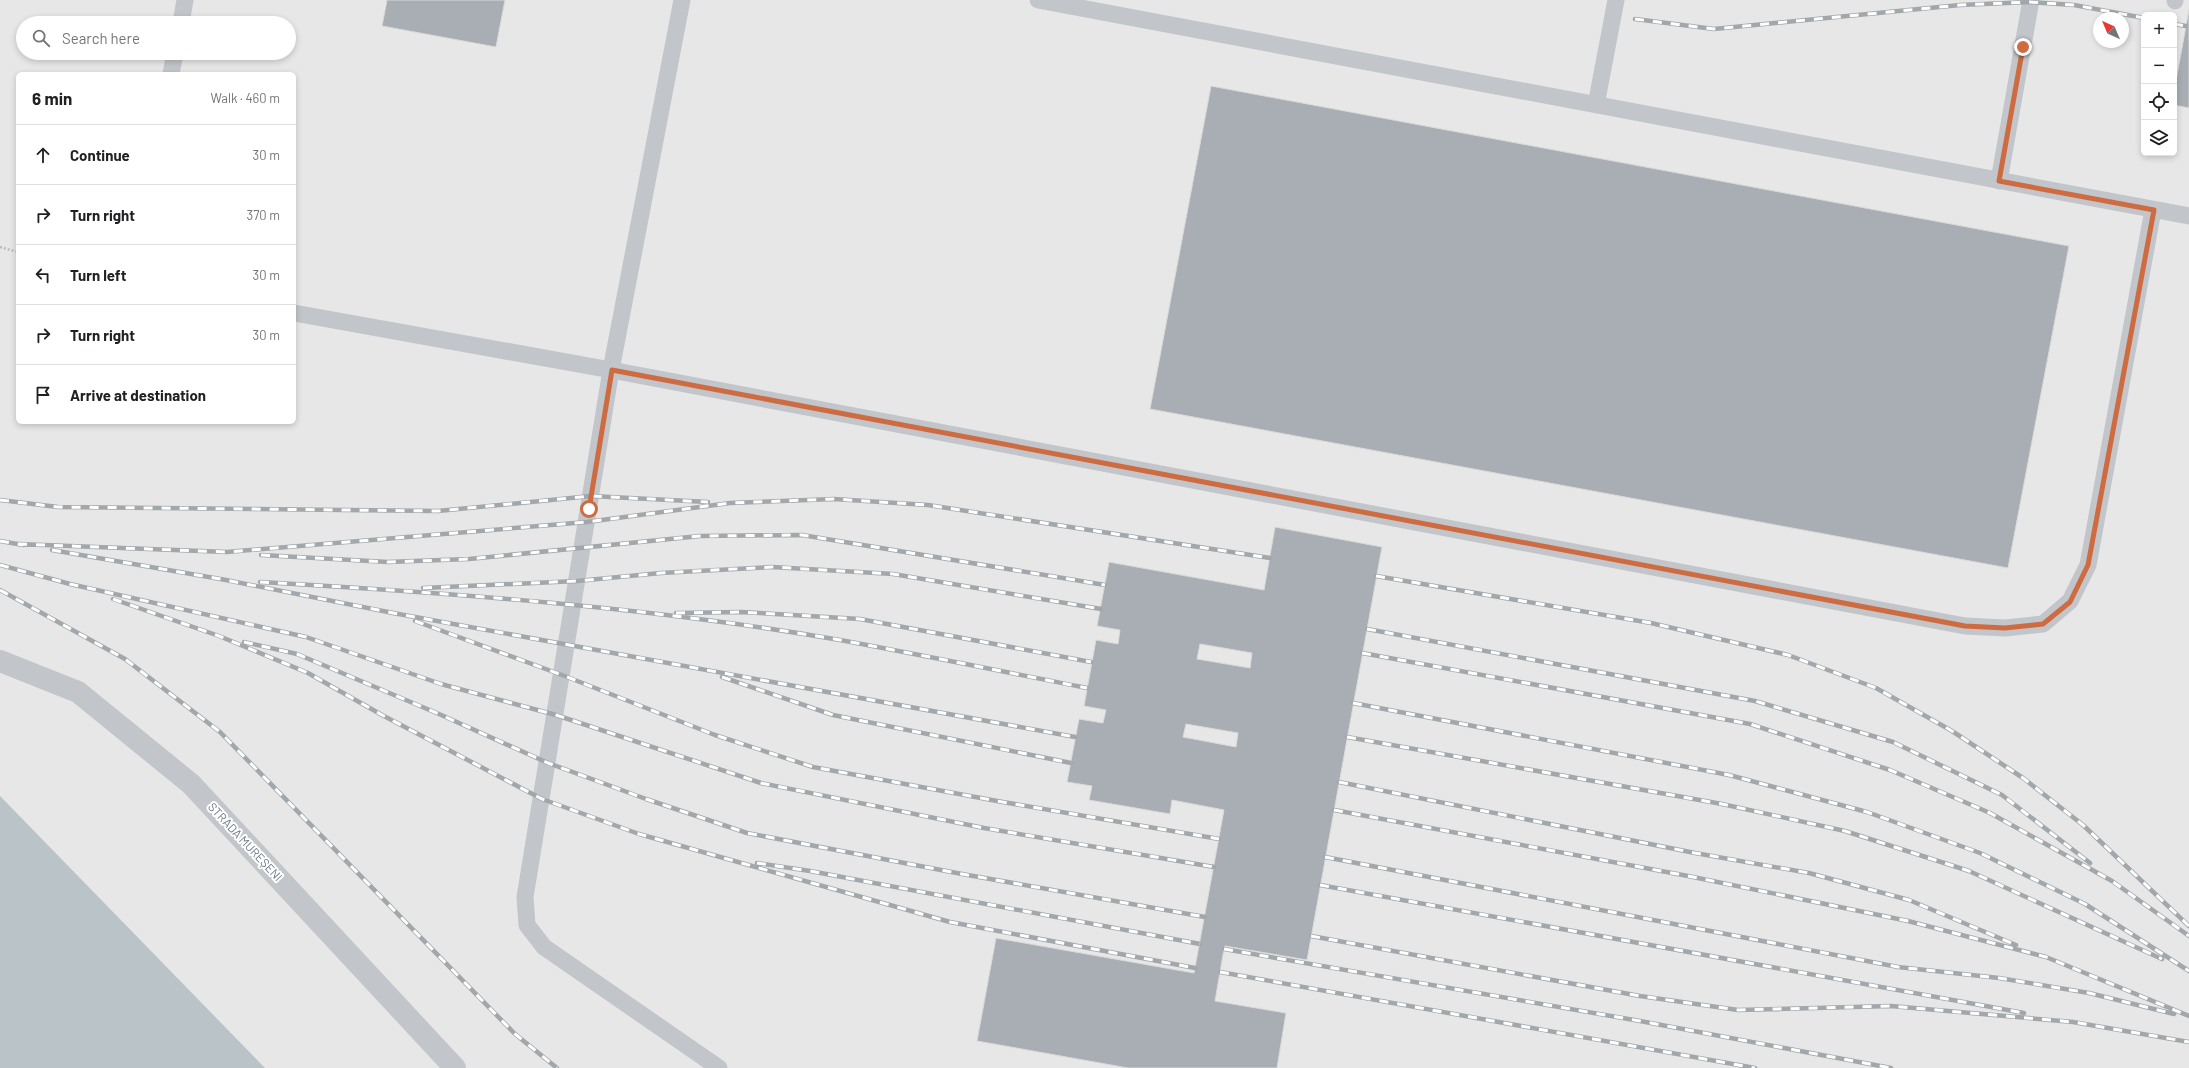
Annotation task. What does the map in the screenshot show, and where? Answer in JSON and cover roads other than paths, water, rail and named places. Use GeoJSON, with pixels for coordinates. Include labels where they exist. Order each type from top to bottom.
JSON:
{"type":"FeatureCollection","features":[{"type":"Feature","properties":{"kind":"street","name":"STRADA MUREȘENI"},"geometry":{"type":"LineString","coordinates":[[0,661],[78,692],[191,784],[455,1068]]}},
{"type":"Feature","properties":{"kind":"lane"},"geometry":{"type":"LineString","coordinates":[[182,16],[185,0]]}},
{"type":"Feature","properties":{"kind":"lane"},"geometry":{"type":"LineString","coordinates":[[682,0],[612,370],[525,897],[527,925],[544,947],[719,1068]]}},
{"type":"Feature","properties":{"kind":"lane"},"geometry":{"type":"LineString","coordinates":[[1038,0],[2189,216]]}},
{"type":"Feature","properties":{"kind":"lane"},"geometry":{"type":"LineString","coordinates":[[1596,105],[1616,0]]}},
{"type":"Feature","properties":{"kind":"lane"},"geometry":{"type":"LineString","coordinates":[[1999,181],[2031,0]]}},
{"type":"Feature","properties":{"kind":"lane"},"geometry":{"type":"LineString","coordinates":[[172,72],[174,60]]}},
{"type":"Feature","properties":{"kind":"lane"},"geometry":{"type":"LineString","coordinates":[[296,313],[612,370],[1957,624],[2005,628],[2043,624],[2070,602],[2088,565],[2154,210]]}},
{"type":"Feature","properties":{"kind":"railway"},"geometry":{"type":"LineString","coordinates":[[1635,19],[1714,29],[1960,5],[2030,2],[2074,5],[2141,17]]}},
{"type":"Feature","properties":{"kind":"railway"},"geometry":{"type":"LineString","coordinates":[[2177,24],[2186,26]]}},
{"type":"Feature","properties":{"kind":"railway"},"geometry":{"type":"LineString","coordinates":[[0,500],[58,507],[438,511],[591,496],[708,502]]}},
{"type":"Feature","properties":{"kind":"railway"},"geometry":{"type":"LineString","coordinates":[[18,544],[227,552],[587,522],[730,503],[834,499],[928,505],[1270,558]]}},
{"type":"Feature","properties":{"kind":"railway"},"geometry":{"type":"LineString","coordinates":[[261,555],[388,562],[469,559],[700,536],[802,535],[1105,585]]}},
{"type":"Feature","properties":{"kind":"railway"},"geometry":{"type":"LineString","coordinates":[[0,541],[23,545]]}},
{"type":"Feature","properties":{"kind":"railway"},"geometry":{"type":"LineString","coordinates":[[52,550],[226,580],[393,613],[1075,737]]}},
{"type":"Feature","properties":{"kind":"railway"},"geometry":{"type":"LineString","coordinates":[[0,565],[70,584],[306,637],[441,684],[556,715],[761,783],[984,828],[1214,867]]}},
{"type":"Feature","properties":{"kind":"railway"},"geometry":{"type":"LineString","coordinates":[[423,588],[577,581],[661,573],[772,567],[893,574],[1101,609]]}},
{"type":"Feature","properties":{"kind":"railway"},"geometry":{"type":"LineString","coordinates":[[1376,576],[1651,623],[1788,655],[1876,688],[1952,731],[2023,778],[2083,825],[2189,926]]}},
{"type":"Feature","properties":{"kind":"railway"},"geometry":{"type":"LineString","coordinates":[[260,582],[478,596],[623,610],[768,628],[840,640],[1087,688]]}},
{"type":"Feature","properties":{"kind":"railway"},"geometry":{"type":"LineString","coordinates":[[0,590],[125,659],[220,732],[515,1034],[557,1068]]}},
{"type":"Feature","properties":{"kind":"railway"},"geometry":{"type":"LineString","coordinates":[[113,599],[219,636],[308,673],[382,715],[542,799],[639,834],[950,922],[1195,968]]}},
{"type":"Feature","properties":{"kind":"railway"},"geometry":{"type":"LineString","coordinates":[[676,613],[741,612],[860,619],[1091,662]]}},
{"type":"Feature","properties":{"kind":"railway"},"geometry":{"type":"LineString","coordinates":[[415,621],[562,675],[715,735],[813,767],[997,801],[1219,839]]}},
{"type":"Feature","properties":{"kind":"railway"},"geometry":{"type":"LineString","coordinates":[[1367,629],[1755,701],[1893,742],[2002,795],[2090,863]]}},
{"type":"Feature","properties":{"kind":"railway"},"geometry":{"type":"LineString","coordinates":[[244,642],[297,654],[439,714],[548,763],[646,799],[747,833],[962,874],[1205,917]]}},
{"type":"Feature","properties":{"kind":"railway"},"geometry":{"type":"LineString","coordinates":[[1362,653],[1750,724],[1890,770],[1990,813],[2112,881],[2189,936]]}},
{"type":"Feature","properties":{"kind":"railway"},"geometry":{"type":"LineString","coordinates":[[722,677],[833,715],[1071,763]]}},
{"type":"Feature","properties":{"kind":"railway"},"geometry":{"type":"LineString","coordinates":[[1353,703],[1729,775],[1867,812],[1980,853],[2085,904],[2189,971]]}},
{"type":"Feature","properties":{"kind":"railway"},"geometry":{"type":"LineString","coordinates":[[1347,737],[1722,804],[1845,831],[1969,871],[2162,959]]}},
{"type":"Feature","properties":{"kind":"railway"},"geometry":{"type":"LineString","coordinates":[[1339,782],[1695,853],[1809,873],[1909,900],[2016,945]]}},
{"type":"Feature","properties":{"kind":"railway"},"geometry":{"type":"LineString","coordinates":[[1334,810],[1688,876],[1908,921],[2046,957],[2189,1016]]}},
{"type":"Feature","properties":{"kind":"railway"},"geometry":{"type":"LineString","coordinates":[[1325,857],[1898,967],[1999,978],[2089,993],[2174,1014]]}},
{"type":"Feature","properties":{"kind":"railway"},"geometry":{"type":"LineString","coordinates":[[757,863],[810,871],[1200,944]]}},
{"type":"Feature","properties":{"kind":"railway"},"geometry":{"type":"LineString","coordinates":[[1320,885],[2024,1013]]}},
{"type":"Feature","properties":{"kind":"railway"},"geometry":{"type":"LineString","coordinates":[[1311,936],[1640,996],[1738,1010],[1891,1006],[2073,1022],[2189,1042]]}},
{"type":"Feature","properties":{"kind":"railway"},"geometry":{"type":"LineString","coordinates":[[1224,949],[1640,1021],[1891,1068]]}},
{"type":"Feature","properties":{"kind":"railway"},"geometry":{"type":"LineString","coordinates":[[1220,972],[1755,1068]]}}]}
